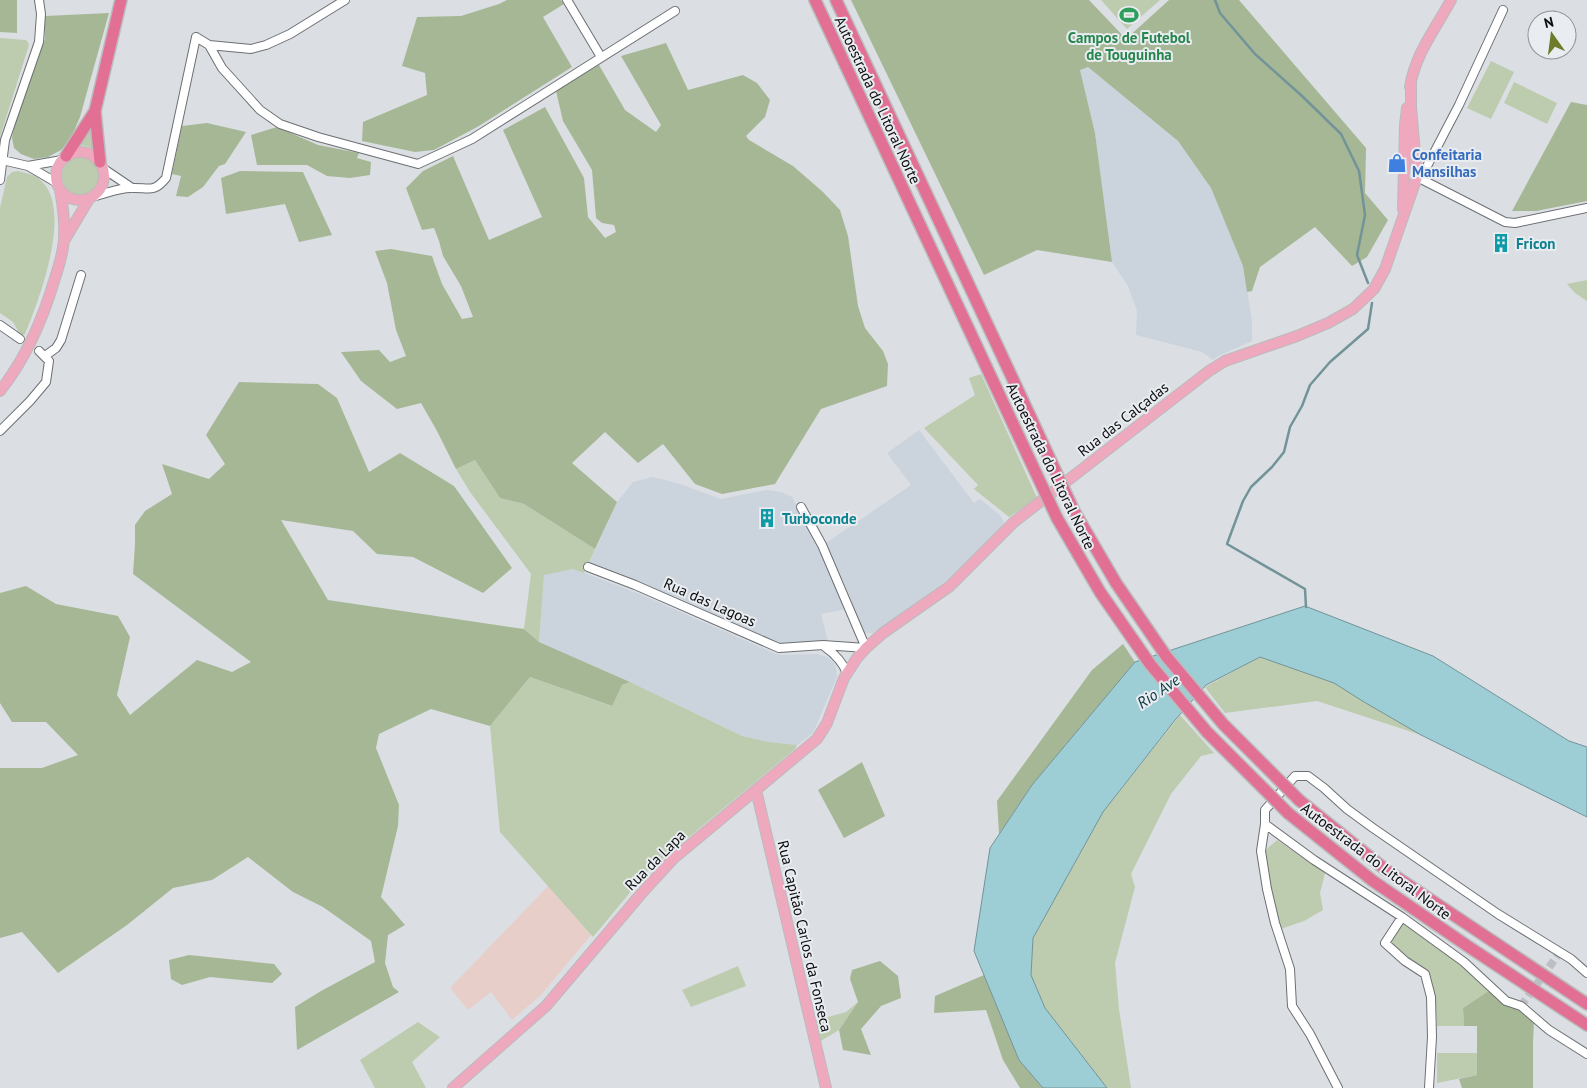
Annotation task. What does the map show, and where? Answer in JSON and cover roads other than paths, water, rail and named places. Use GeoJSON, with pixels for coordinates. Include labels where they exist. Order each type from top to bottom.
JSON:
{"type":"FeatureCollection","features":[{"type":"Feature","properties":{"kind":"highway"},"geometry":{"type":"LineString","coordinates":[[64,158],[95,111],[121,0]]}},
{"type":"Feature","properties":{"kind":"highway","name":"Autoestrada do Litoral Norte"},"geometry":{"type":"LineString","coordinates":[[815,0],[1057,518],[1100,592],[1150,664],[1207,732],[1288,814],[1372,881],[1587,1025]]}},
{"type":"Feature","properties":{"kind":"highway","name":"Autoestrada do Litoral Norte"},"geometry":{"type":"LineString","coordinates":[[836,0],[1074,511],[1116,583],[1166,656],[1222,724],[1300,800],[1386,870],[1587,1004]]}},
{"type":"Feature","properties":{"kind":"highway"},"geometry":{"type":"LineString","coordinates":[[95,111],[102,165]]}},
{"type":"Feature","properties":{"kind":"main road"},"geometry":{"type":"LineString","coordinates":[[1403,219],[1405,125],[1412,76],[1424,45],[1451,0]]}},
{"type":"Feature","properties":{"kind":"main road"},"geometry":{"type":"LineString","coordinates":[[1404,176],[1417,177],[1411,108],[1411,82]]}},
{"type":"Feature","properties":{"kind":"main road"},"geometry":{"type":"LineString","coordinates":[[0,391],[25,355],[41,322],[57,270],[64,241],[62,200],[58,187],[57,169],[64,158],[75,152],[88,153],[95,156],[102,165],[105,176],[104,184],[92,198],[64,241]]}},
{"type":"Feature","properties":{"kind":"main road","name":"Rua das Calçadas"},"geometry":{"type":"LineString","coordinates":[[866,648],[882,633],[950,586],[1014,522],[1209,371],[1225,361],[1328,323],[1353,309],[1374,289],[1385,269],[1417,177]]}},
{"type":"Feature","properties":{"kind":"main road"},"geometry":{"type":"LineString","coordinates":[[58,187],[66,197],[73,200],[80,201],[92,198]]}},
{"type":"Feature","properties":{"kind":"main road","name":"Rua da Lapa"},"geometry":{"type":"LineString","coordinates":[[453,1088],[546,1006],[641,894],[674,859],[817,739],[827,723],[847,672],[866,648]]}},
{"type":"Feature","properties":{"kind":"main road","name":"Rua Capitão Carlos da Fonseca"},"geometry":{"type":"LineString","coordinates":[[756,790],[826,1088]]}},
{"type":"Feature","properties":{"kind":"street"},"geometry":{"type":"LineString","coordinates":[[0,180],[5,140],[39,42],[41,14],[39,0]]}},
{"type":"Feature","properties":{"kind":"street"},"geometry":{"type":"LineString","coordinates":[[92,198],[117,190],[132,188],[149,190],[160,186],[166,178],[196,38],[209,46],[251,49],[266,45],[290,34],[345,0]]}},
{"type":"Feature","properties":{"kind":"street"},"geometry":{"type":"LineString","coordinates":[[568,0],[601,57]]}},
{"type":"Feature","properties":{"kind":"street"},"geometry":{"type":"LineString","coordinates":[[1503,10],[1459,105],[1425,170],[1417,177],[1505,222],[1515,223],[1587,208]]}},
{"type":"Feature","properties":{"kind":"street"},"geometry":{"type":"LineString","coordinates":[[209,46],[222,68],[260,110],[280,124],[318,137],[418,164],[472,139],[676,11]]}},
{"type":"Feature","properties":{"kind":"street"},"geometry":{"type":"LineString","coordinates":[[28,166],[64,158]]}},
{"type":"Feature","properties":{"kind":"street"},"geometry":{"type":"LineString","coordinates":[[2,160],[28,166],[58,187]]}},
{"type":"Feature","properties":{"kind":"street"},"geometry":{"type":"LineString","coordinates":[[102,165],[132,188]]}},
{"type":"Feature","properties":{"kind":"street"},"geometry":{"type":"LineString","coordinates":[[0,431],[46,382],[49,361],[42,353],[56,348],[61,340],[81,275]]}},
{"type":"Feature","properties":{"kind":"street"},"geometry":{"type":"LineString","coordinates":[[0,325],[20,339]]}},
{"type":"Feature","properties":{"kind":"street"},"geometry":{"type":"LineString","coordinates":[[801,506],[822,545],[866,648]]}},
{"type":"Feature","properties":{"kind":"street","name":"Rua das Lagoas"},"geometry":{"type":"LineString","coordinates":[[588,567],[635,585],[779,648],[823,646],[866,648]]}},
{"type":"Feature","properties":{"kind":"street"},"geometry":{"type":"LineString","coordinates":[[823,646],[843,662],[847,672]]}},
{"type":"Feature","properties":{"kind":"street"},"geometry":{"type":"LineString","coordinates":[[1338,1088],[1310,1034],[1292,1006],[1290,968],[1275,923],[1267,889],[1262,851],[1265,810],[1295,776],[1308,776],[1346,809],[1498,914],[1571,958],[1587,973]]}},
{"type":"Feature","properties":{"kind":"street"},"geometry":{"type":"LineString","coordinates":[[1265,824],[1314,860],[1449,950],[1506,1001],[1520,1006],[1549,1030],[1587,1054]]}},
{"type":"Feature","properties":{"kind":"street"},"geometry":{"type":"LineString","coordinates":[[1402,917],[1384,943],[1405,961],[1425,974],[1430,997],[1432,1037],[1429,1088]]}},
{"type":"Feature","properties":{"kind":"water","name":"Rio Ave"},"geometry":{"type":"Polygon","coordinates":[[[1305,606],[1433,656],[1569,741],[1587,747],[1587,817],[1421,735],[1334,683],[1260,657],[1206,685],[1175,720],[1103,812],[1033,938],[1031,975],[1045,1008],[1107,1088],[1043,1088],[1019,1060],[974,951],[990,848],[1032,785],[1135,662],[1305,606]]]}},
{"type":"Feature","properties":{"kind":"waterway"},"geometry":{"type":"LineString","coordinates":[[1215,0],[1220,13],[1255,54],[1341,134],[1359,171],[1365,215],[1357,255],[1368,283]]}},
{"type":"Feature","properties":{"kind":"waterway"},"geometry":{"type":"LineString","coordinates":[[1306,607],[1305,589],[1227,544],[1243,501],[1251,487],[1272,467],[1284,452],[1290,427],[1302,406],[1310,385],[1330,362],[1368,329],[1372,303]]}},
{"type":"Feature","properties":{"kind":"tunnel"},"geometry":{"type":"LineString","coordinates":[[1521,1006],[1560,952]]}},
{"type":"Feature","properties":{"kind":"place","name":"Campos de Futebol de Touguinha"},"geometry":{"type":"Point","coordinates":[1129,15]}},
{"type":"Feature","properties":{"kind":"place","name":"Confeitaria Mansilhas"},"geometry":{"type":"Point","coordinates":[1397,163]}},
{"type":"Feature","properties":{"kind":"place","name":"Fricon"},"geometry":{"type":"Point","coordinates":[1501,243]}},
{"type":"Feature","properties":{"kind":"place","name":"Turboconde"},"geometry":{"type":"Point","coordinates":[767,518]}}]}
